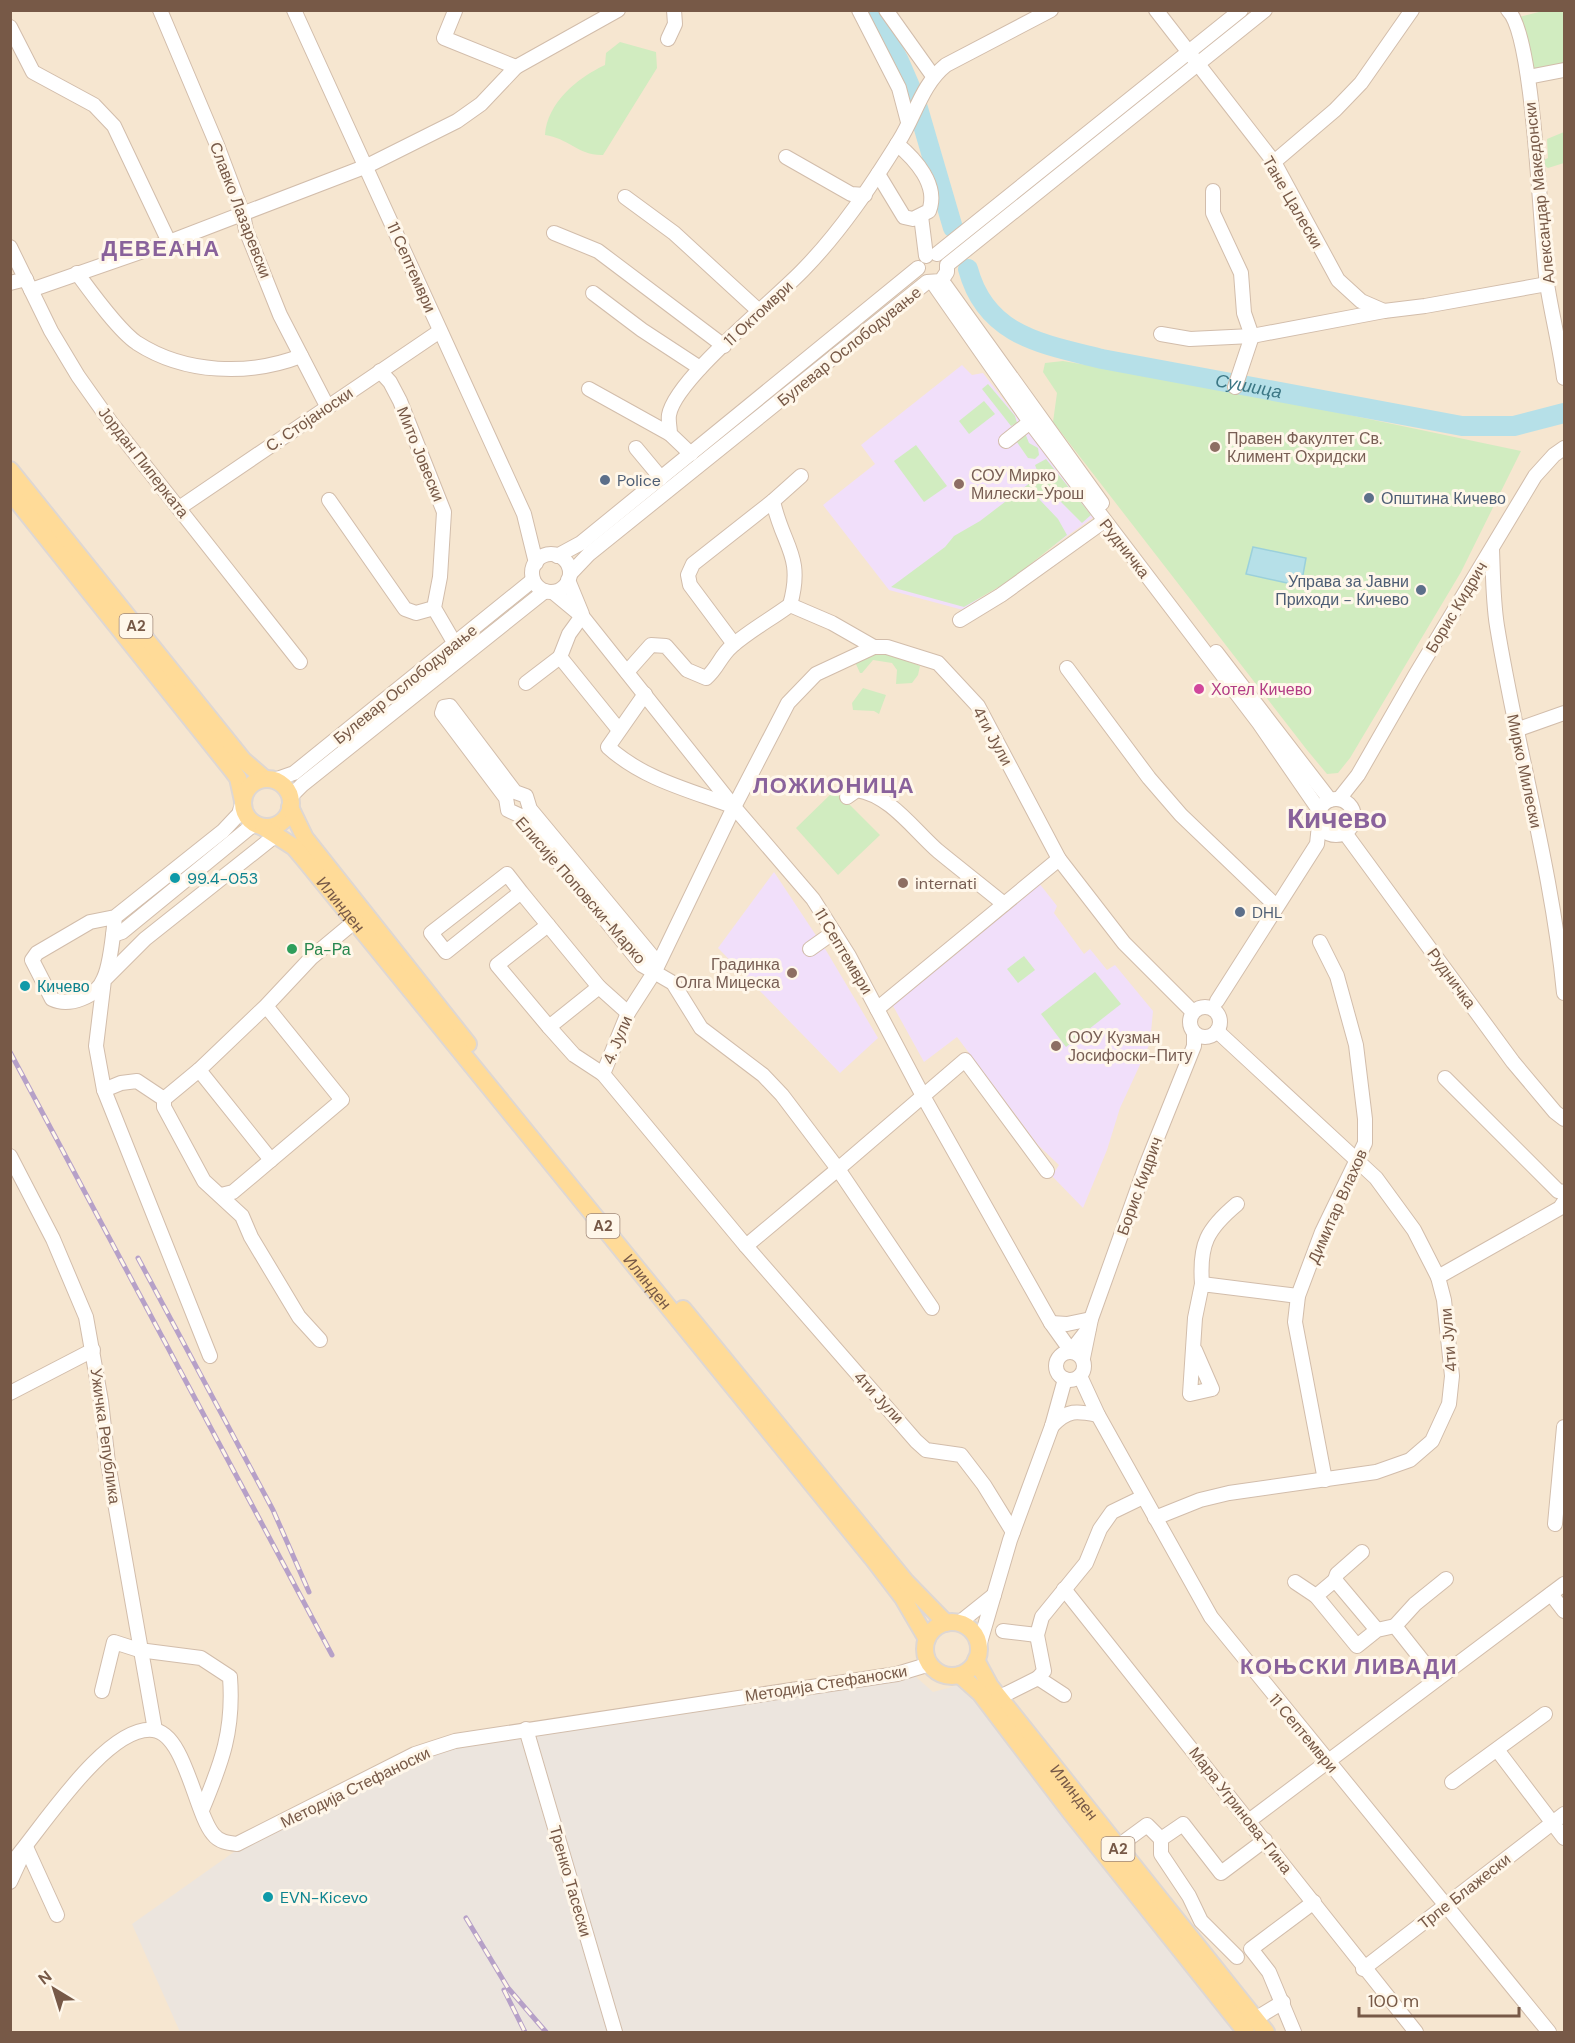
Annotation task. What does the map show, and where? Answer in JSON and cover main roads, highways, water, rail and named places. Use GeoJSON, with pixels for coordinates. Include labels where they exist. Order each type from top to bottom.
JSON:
{"type":"FeatureCollection","features":[{"type":"Feature","properties":{"kind":"main road","name":"Илинден"},"geometry":{"type":"LineString","coordinates":[[10,470],[243,760],[269,779],[284,786],[305,838],[364,915],[742,1378],[845,1509],[926,1605],[953,1623],[972,1632],[977,1653],[990,1686],[1217,1971],[1250,2026]]}},
{"type":"Feature","properties":{"kind":"main road","name":"Илинден"},"geometry":{"type":"LineString","coordinates":[[10,492],[238,778],[244,811],[264,828],[294,847],[873,1560],[908,1606],[927,1639],[926,1656],[930,1665],[943,1674],[960,1675],[980,1694],[1069,1810],[1250,2026],[1266,2032]]}},
{"type":"Feature","properties":{"kind":"main road"},"geometry":{"type":"LineString","coordinates":[[243,801],[247,788],[269,779]]}},
{"type":"Feature","properties":{"kind":"main road"},"geometry":{"type":"LineString","coordinates":[[264,828],[277,825],[283,820],[290,802]]}},
{"type":"Feature","properties":{"kind":"main road"},"geometry":{"type":"LineString","coordinates":[[927,1639],[932,1632],[953,1623]]}},
{"type":"Feature","properties":{"kind":"main road"},"geometry":{"type":"LineString","coordinates":[[960,1675],[977,1653]]}},
{"type":"Feature","properties":{"kind":"water"},"geometry":{"type":"Polygon","coordinates":[[[1253,547],[1306,558],[1301,586],[1246,574],[1253,547]]]}},
{"type":"Feature","properties":{"kind":"waterway","name":"Сушица"},"geometry":{"type":"LineString","coordinates":[[872,10],[899,61],[915,98],[953,228]]}},
{"type":"Feature","properties":{"kind":"waterway","name":"Сушица"},"geometry":{"type":"LineString","coordinates":[[968,269],[976,291],[988,309],[1002,323],[1038,342],[1102,359],[1462,426],[1514,426],[1564,413]]}},
{"type":"Feature","properties":{"kind":"railway"},"geometry":{"type":"LineString","coordinates":[[10,1052],[332,1655]]}},
{"type":"Feature","properties":{"kind":"railway"},"geometry":{"type":"LineString","coordinates":[[138,1258],[273,1510],[309,1592]]}},
{"type":"Feature","properties":{"kind":"railway"},"geometry":{"type":"LineString","coordinates":[[466,1918],[508,1988],[546,2032]]}},
{"type":"Feature","properties":{"kind":"railway"},"geometry":{"type":"LineString","coordinates":[[504,1990],[525,2032]]}},
{"type":"Feature","properties":{"kind":"place","name":"Правен Факултет Св. Климент Охридски"},"geometry":{"type":"Point","coordinates":[1215,447]}},
{"type":"Feature","properties":{"kind":"place","name":"Police"},"geometry":{"type":"Point","coordinates":[605,480]}},
{"type":"Feature","properties":{"kind":"place","name":"СОУ Мирко Милески-Урош"},"geometry":{"type":"Point","coordinates":[959,484]}},
{"type":"Feature","properties":{"kind":"place","name":"Општина Кичево"},"geometry":{"type":"Point","coordinates":[1369,498]}},
{"type":"Feature","properties":{"kind":"place","name":"Управа за Јавни Приходи - Кичево"},"geometry":{"type":"Point","coordinates":[1421,590]}},
{"type":"Feature","properties":{"kind":"place","name":"Хотел Кичево"},"geometry":{"type":"Point","coordinates":[1199,689]}},
{"type":"Feature","properties":{"kind":"place","name":"99.4-053"},"geometry":{"type":"Point","coordinates":[175,878]}},
{"type":"Feature","properties":{"kind":"place","name":"internati"},"geometry":{"type":"Point","coordinates":[903,883]}},
{"type":"Feature","properties":{"kind":"place","name":"DHL"},"geometry":{"type":"Point","coordinates":[1240,912]}},
{"type":"Feature","properties":{"kind":"place","name":"Ра-Ра"},"geometry":{"type":"Point","coordinates":[292,949]}},
{"type":"Feature","properties":{"kind":"place","name":"Градинка Олга Мицеска"},"geometry":{"type":"Point","coordinates":[792,973]}},
{"type":"Feature","properties":{"kind":"place","name":"Кичево"},"geometry":{"type":"Point","coordinates":[25,986]}},
{"type":"Feature","properties":{"kind":"place","name":"ООУ Кузман Јосифоски-Питу"},"geometry":{"type":"Point","coordinates":[1056,1046]}},
{"type":"Feature","properties":{"kind":"place","name":"EVN-Kicevo"},"geometry":{"type":"Point","coordinates":[268,1897]}},
{"type":"Feature","properties":{"kind":"district","name":"ДЕВЕАНА"},"geometry":{"type":"Point","coordinates":[161,248]}},
{"type":"Feature","properties":{"kind":"district","name":"ЛОЖИОНИЦА"},"geometry":{"type":"Point","coordinates":[834,785]}},
{"type":"Feature","properties":{"kind":"district","name":"Кичево"},"geometry":{"type":"Point","coordinates":[1337,818]}},
{"type":"Feature","properties":{"kind":"district","name":"КОЊСКИ ЛИВАДИ"},"geometry":{"type":"Point","coordinates":[1349,1666]}}]}
